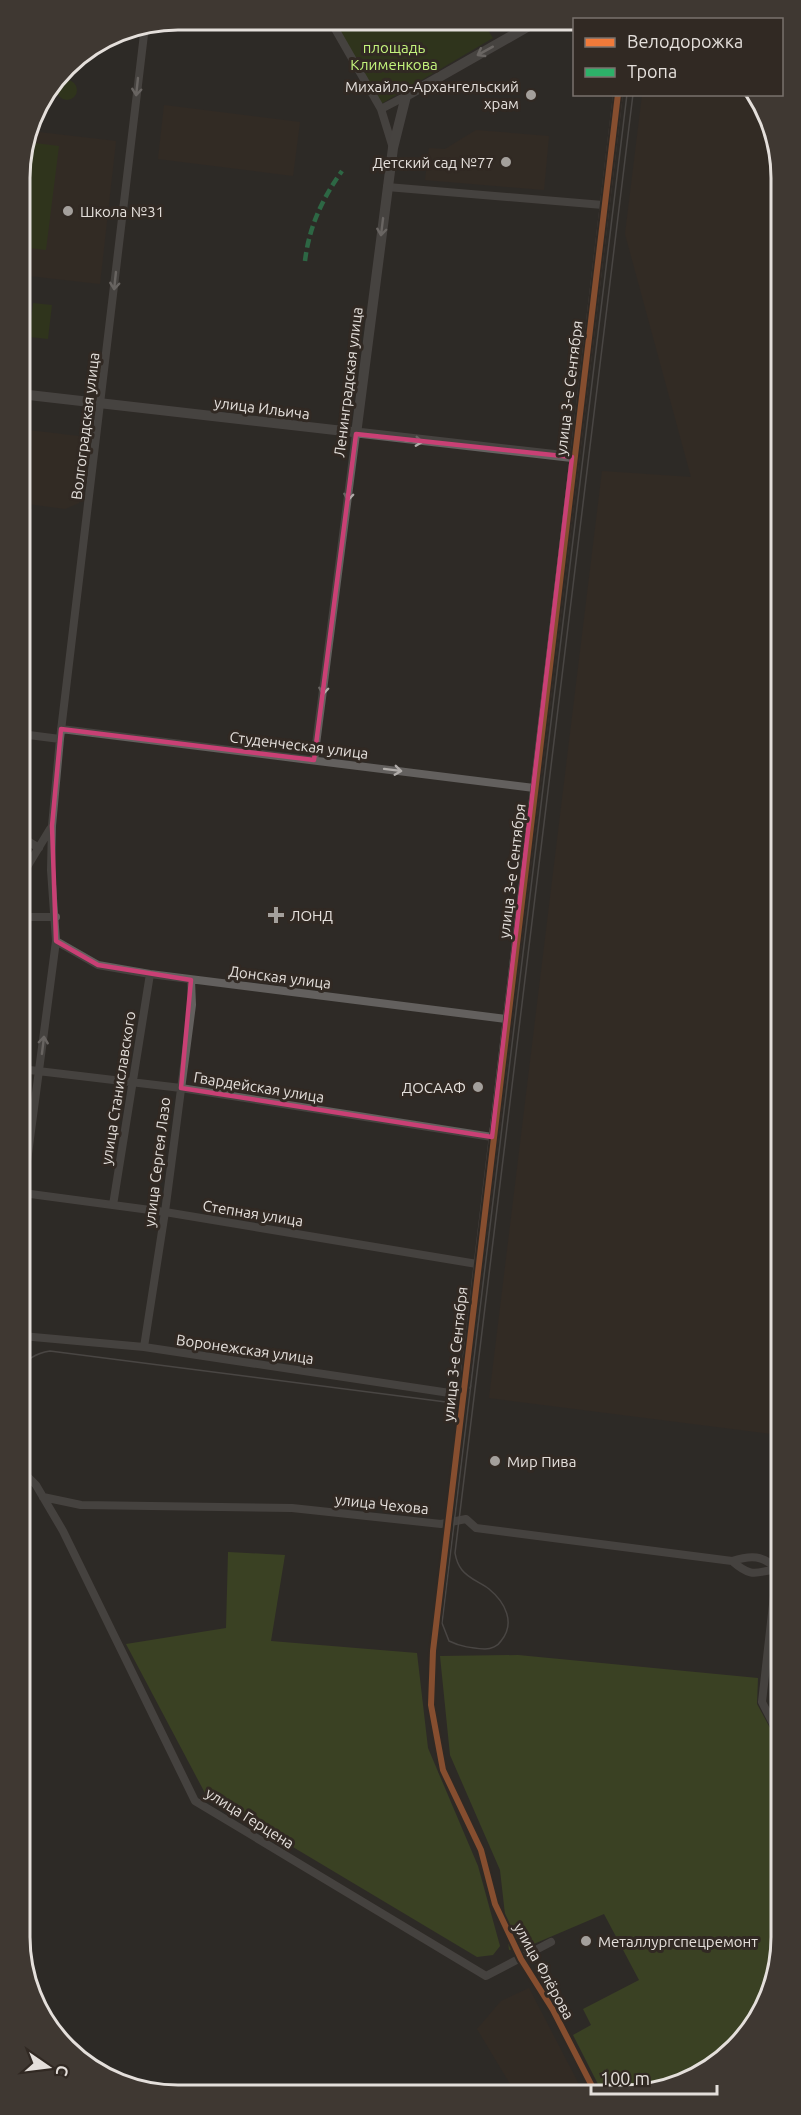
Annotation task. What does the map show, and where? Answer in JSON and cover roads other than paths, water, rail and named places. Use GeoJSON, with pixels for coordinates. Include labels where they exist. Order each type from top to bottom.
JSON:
{"type":"FeatureCollection","features":[{"type":"Feature","properties":{"kind":"street","name":"Ленинградская улица"},"geometry":{"type":"LineString","coordinates":[[314,760],[393,148],[381,109],[335,30]]}},
{"type":"Feature","properties":{"kind":"street"},"geometry":{"type":"LineString","coordinates":[[381,109],[522,30]]}},
{"type":"Feature","properties":{"kind":"street","name":"Волгоградская улица"},"geometry":{"type":"LineString","coordinates":[[30,1143],[56,941],[51,870],[52,826],[61,729],[143,35]]}},
{"type":"Feature","properties":{"kind":"street"},"geometry":{"type":"LineString","coordinates":[[393,148],[406,96]]}},
{"type":"Feature","properties":{"kind":"street","name":"улица 3-е Сентября"},"geometry":{"type":"LineString","coordinates":[[433,1650],[572,457],[618,96]]}},
{"type":"Feature","properties":{"kind":"street"},"geometry":{"type":"LineString","coordinates":[[387,187],[603,205]]}},
{"type":"Feature","properties":{"kind":"street","name":"улица Ильича"},"geometry":{"type":"LineString","coordinates":[[30,395],[572,457]]}},
{"type":"Feature","properties":{"kind":"street","name":"Студенческая улица"},"geometry":{"type":"LineString","coordinates":[[61,729],[534,788]]}},
{"type":"Feature","properties":{"kind":"street"},"geometry":{"type":"LineString","coordinates":[[30,735],[60,739]]}},
{"type":"Feature","properties":{"kind":"street","name":"Волгоградская улица"},"geometry":{"type":"LineString","coordinates":[[30,862],[52,826]]}},
{"type":"Feature","properties":{"kind":"street"},"geometry":{"type":"LineString","coordinates":[[30,842],[39,848]]}},
{"type":"Feature","properties":{"kind":"street"},"geometry":{"type":"LineString","coordinates":[[30,917],[56,917]]}},
{"type":"Feature","properties":{"kind":"street","name":"Донская улица"},"geometry":{"type":"LineString","coordinates":[[56,941],[98,965],[191,980],[506,1020]]}},
{"type":"Feature","properties":{"kind":"street","name":"улица Станиславского"},"geometry":{"type":"LineString","coordinates":[[113,1205],[150,974]]}},
{"type":"Feature","properties":{"kind":"street","name":"улица Сергея Лазо"},"geometry":{"type":"LineString","coordinates":[[144,1347],[165,1212],[192,1005],[191,980]]}},
{"type":"Feature","properties":{"kind":"street","name":"Гвардейская улица"},"geometry":{"type":"LineString","coordinates":[[30,1070],[181,1088],[492,1137]]}},
{"type":"Feature","properties":{"kind":"street","name":"Степная улица"},"geometry":{"type":"LineString","coordinates":[[30,1194],[165,1212],[477,1264]]}},
{"type":"Feature","properties":{"kind":"street","name":"Воронежская улица"},"geometry":{"type":"LineString","coordinates":[[30,1337],[144,1347],[463,1395]]}},
{"type":"Feature","properties":{"kind":"street","name":"улица Герцена"},"geometry":{"type":"LineString","coordinates":[[30,1481],[43,1497],[63,1531],[195,1801],[486,1976],[551,1941]]}},
{"type":"Feature","properties":{"kind":"street","name":"улица Чехова"},"geometry":{"type":"LineString","coordinates":[[43,1497],[81,1505],[292,1508],[441,1524],[466,1519],[476,1528],[732,1561],[744,1571],[764,1574],[771,1572]]}},
{"type":"Feature","properties":{"kind":"street"},"geometry":{"type":"LineString","coordinates":[[732,1561],[747,1556],[766,1559],[771,1563]]}},
{"type":"Feature","properties":{"kind":"street"},"geometry":{"type":"LineString","coordinates":[[771,1632],[762,1702],[771,1720]]}},
{"type":"Feature","properties":{"kind":"street","name":"улица Флёрова"},"geometry":{"type":"LineString","coordinates":[[433,1650],[431,1705],[443,1770],[481,1850],[495,1904],[521,1959],[553,2010],[591,2085]]}},
{"type":"Feature","properties":{"kind":"tram line"},"geometry":{"type":"LineString","coordinates":[[627,96],[442,1623],[449,1641],[462,1646],[485,1649],[500,1643],[508,1627],[507,1613],[495,1594],[462,1570],[455,1553],[633,96]]}},
{"type":"Feature","properties":{"kind":"tram line"},"geometry":{"type":"LineString","coordinates":[[30,1358],[50,1351],[446,1402],[458,1399],[471,1386]]}},
{"type":"Feature","properties":{"kind":"place","name":"Михайло-Архангельский храм"},"geometry":{"type":"Point","coordinates":[531,95]}},
{"type":"Feature","properties":{"kind":"place","name":"Детский сад №77"},"geometry":{"type":"Point","coordinates":[506,162]}},
{"type":"Feature","properties":{"kind":"place","name":"Школа №31"},"geometry":{"type":"Point","coordinates":[68,211]}},
{"type":"Feature","properties":{"kind":"place","name":"ЛОНД"},"geometry":{"type":"Point","coordinates":[276,915]}},
{"type":"Feature","properties":{"kind":"place","name":"ДОСААФ"},"geometry":{"type":"Point","coordinates":[478,1087]}},
{"type":"Feature","properties":{"kind":"place","name":"Мир Пива"},"geometry":{"type":"Point","coordinates":[495,1461]}},
{"type":"Feature","properties":{"kind":"place","name":"Металлургспецремонт"},"geometry":{"type":"Point","coordinates":[586,1941]}},
{"type":"Feature","properties":{"kind":"park label","name":"площадь Клименкова"},"geometry":{"type":"Point","coordinates":[394,56]}}]}
